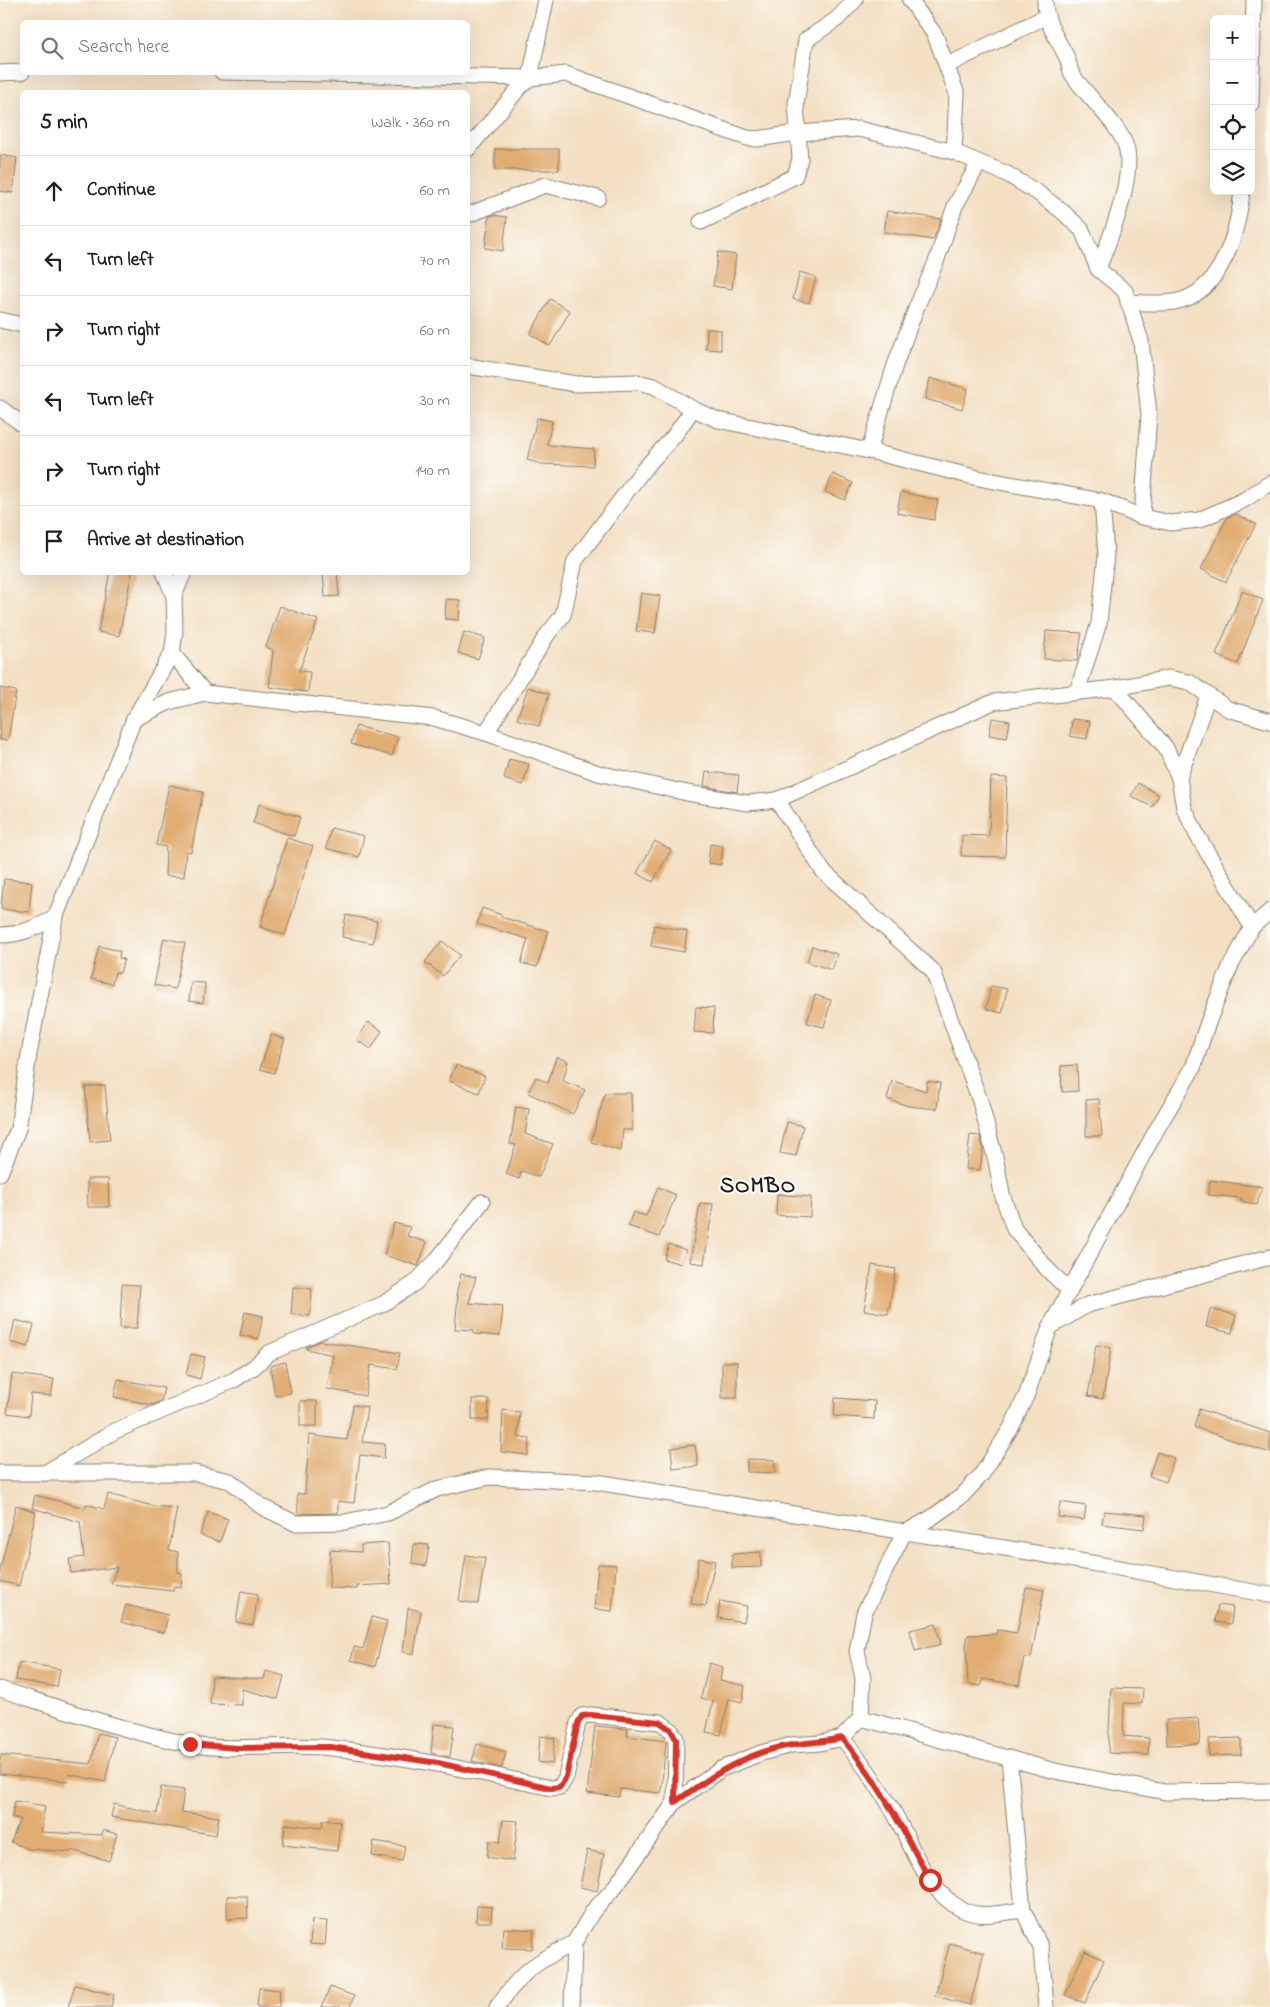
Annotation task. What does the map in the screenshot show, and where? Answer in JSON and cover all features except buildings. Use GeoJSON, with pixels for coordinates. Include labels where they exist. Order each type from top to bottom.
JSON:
{"type":"FeatureCollection","features":[{"type":"Feature","properties":{"kind":"street"},"geometry":{"type":"LineString","coordinates":[[470,147],[520,87],[530,78],[546,0]]}},
{"type":"Feature","properties":{"kind":"street"},"geometry":{"type":"LineString","coordinates":[[701,222],[795,176],[800,159],[796,104],[806,40],[837,19],[855,0]]}},
{"type":"Feature","properties":{"kind":"street"},"geometry":{"type":"LineString","coordinates":[[910,0],[935,35],[957,94],[954,152]]}},
{"type":"Feature","properties":{"kind":"street"},"geometry":{"type":"LineString","coordinates":[[1045,0],[1045,17],[1069,61],[1072,75],[1101,109],[1125,144],[1128,159],[1121,209],[1098,269]]}},
{"type":"Feature","properties":{"kind":"street"},"geometry":{"type":"LineString","coordinates":[[1252,60],[1254,0]]}},
{"type":"Feature","properties":{"kind":"street"},"geometry":{"type":"LineString","coordinates":[[948,66],[1045,17]]}},
{"type":"Feature","properties":{"kind":"street"},"geometry":{"type":"LineString","coordinates":[[0,73],[20,72]]}},
{"type":"Feature","properties":{"kind":"street"},"geometry":{"type":"LineString","coordinates":[[376,75],[530,78],[566,74],[746,138],[757,139],[797,133],[859,129],[954,152],[1007,174],[1038,193],[1063,212],[1082,230],[1098,269],[1125,291],[1140,341],[1149,414],[1142,517]]}},
{"type":"Feature","properties":{"kind":"street"},"geometry":{"type":"LineString","coordinates":[[869,452],[895,365],[936,262],[955,206],[979,163]]}},
{"type":"Feature","properties":{"kind":"street"},"geometry":{"type":"LineString","coordinates":[[470,212],[498,205],[545,185],[598,198]]}},
{"type":"Feature","properties":{"kind":"street"},"geometry":{"type":"LineString","coordinates":[[1128,302],[1175,302],[1189,297],[1210,282],[1220,268],[1240,217],[1242,195]]}},
{"type":"Feature","properties":{"kind":"street"},"geometry":{"type":"LineString","coordinates":[[0,320],[20,325]]}},
{"type":"Feature","properties":{"kind":"street"},"geometry":{"type":"LineString","coordinates":[[470,366],[576,384],[637,382],[654,386],[693,409],[718,420],[869,452],[978,478],[1102,501],[1142,517],[1171,523],[1198,520],[1244,500],[1268,486]]}},
{"type":"Feature","properties":{"kind":"street"},"geometry":{"type":"LineString","coordinates":[[0,408],[20,423]]}},
{"type":"Feature","properties":{"kind":"street"},"geometry":{"type":"LineString","coordinates":[[486,733],[546,634],[563,616],[575,561],[643,470],[674,436],[693,409]]}},
{"type":"Feature","properties":{"kind":"street"},"geometry":{"type":"LineString","coordinates":[[1077,692],[1099,623],[1106,555],[1102,501]]}},
{"type":"Feature","properties":{"kind":"street"},"geometry":{"type":"LineString","coordinates":[[0,1173],[18,1129],[29,1054],[55,918],[134,719],[172,653],[175,632],[174,596],[165,575]]}},
{"type":"Feature","properties":{"kind":"street"},"geometry":{"type":"LineString","coordinates":[[174,596],[183,575]]}},
{"type":"Feature","properties":{"kind":"street"},"geometry":{"type":"LineString","coordinates":[[172,653],[205,693]]}},
{"type":"Feature","properties":{"kind":"street"},"geometry":{"type":"LineString","coordinates":[[134,719],[169,702],[205,693],[434,718],[486,733],[598,773],[688,792],[748,802],[778,800],[993,702],[1115,688],[1169,678],[1189,682],[1228,710],[1270,721]]}},
{"type":"Feature","properties":{"kind":"street"},"geometry":{"type":"LineString","coordinates":[[1115,688],[1166,748],[1179,778],[1184,808],[1192,826],[1252,927]]}},
{"type":"Feature","properties":{"kind":"street"},"geometry":{"type":"LineString","coordinates":[[1179,778],[1208,696]]}},
{"type":"Feature","properties":{"kind":"street"},"geometry":{"type":"LineString","coordinates":[[778,800],[823,871],[933,971],[980,1101],[996,1161],[1002,1194],[1014,1229],[1049,1271],[1070,1291]]}},
{"type":"Feature","properties":{"kind":"street"},"geometry":{"type":"LineString","coordinates":[[572,2007],[574,1943],[593,1912],[614,1888],[675,1802],[721,1769],[761,1753],[792,1745],[820,1743],[842,1738],[861,1718],[863,1678],[857,1651],[859,1633],[864,1612],[904,1533],[931,1518],[962,1496],[982,1474],[1011,1428],[1026,1394],[1050,1327],[1158,1127],[1193,1068],[1207,1025],[1230,967],[1252,927],[1270,911]]}},
{"type":"Feature","properties":{"kind":"street"},"geometry":{"type":"LineString","coordinates":[[0,935],[10,935],[34,929],[55,918]]}},
{"type":"Feature","properties":{"kind":"street"},"geometry":{"type":"LineString","coordinates":[[45,1474],[115,1431],[234,1380],[254,1368],[269,1352],[383,1304],[420,1277],[436,1260],[482,1202]]}},
{"type":"Feature","properties":{"kind":"street"},"geometry":{"type":"LineString","coordinates":[[1050,1327],[1087,1305],[1269,1257]]}},
{"type":"Feature","properties":{"kind":"street"},"geometry":{"type":"LineString","coordinates":[[0,1474],[194,1473],[230,1482],[262,1507],[295,1522],[345,1522],[388,1513],[436,1489],[489,1477],[596,1482],[1035,1553],[1270,1596]]}},
{"type":"Feature","properties":{"kind":"street"},"geometry":{"type":"LineString","coordinates":[[0,1689],[81,1716],[190,1744],[236,1748],[330,1747],[438,1763],[551,1788],[560,1787],[566,1777],[578,1723],[582,1716],[591,1715],[660,1722],[671,1730],[676,1739],[675,1802]]}},
{"type":"Feature","properties":{"kind":"street"},"geometry":{"type":"LineString","coordinates":[[861,1718],[1055,1771],[1165,1792],[1270,1791]]}},
{"type":"Feature","properties":{"kind":"street"},"geometry":{"type":"LineString","coordinates":[[842,1738],[860,1759],[892,1808],[930,1880],[944,1897],[964,1910],[982,1915],[1023,1910]]}},
{"type":"Feature","properties":{"kind":"street"},"geometry":{"type":"LineString","coordinates":[[1008,1758],[1023,1910],[1042,1948],[1046,2007]]}},
{"type":"Feature","properties":{"kind":"street"},"geometry":{"type":"LineString","coordinates":[[497,2007],[515,1982],[534,1964],[574,1943]]}},
{"type":"Feature","properties":{"kind":"district","name":"SOMBO"},"geometry":{"type":"Point","coordinates":[758,1187]}},
{"type":"Feature","properties":{"kind":"route"},"geometry":{"type":"LineString","coordinates":[[190,1744],[236,1748],[330,1747],[438,1763],[551,1788],[560,1787],[566,1777],[578,1723],[582,1716],[591,1715],[660,1722],[671,1730],[676,1739],[675,1802],[721,1769],[761,1753],[792,1745],[820,1743],[842,1738],[860,1759],[892,1808],[930,1880]]}}]}
